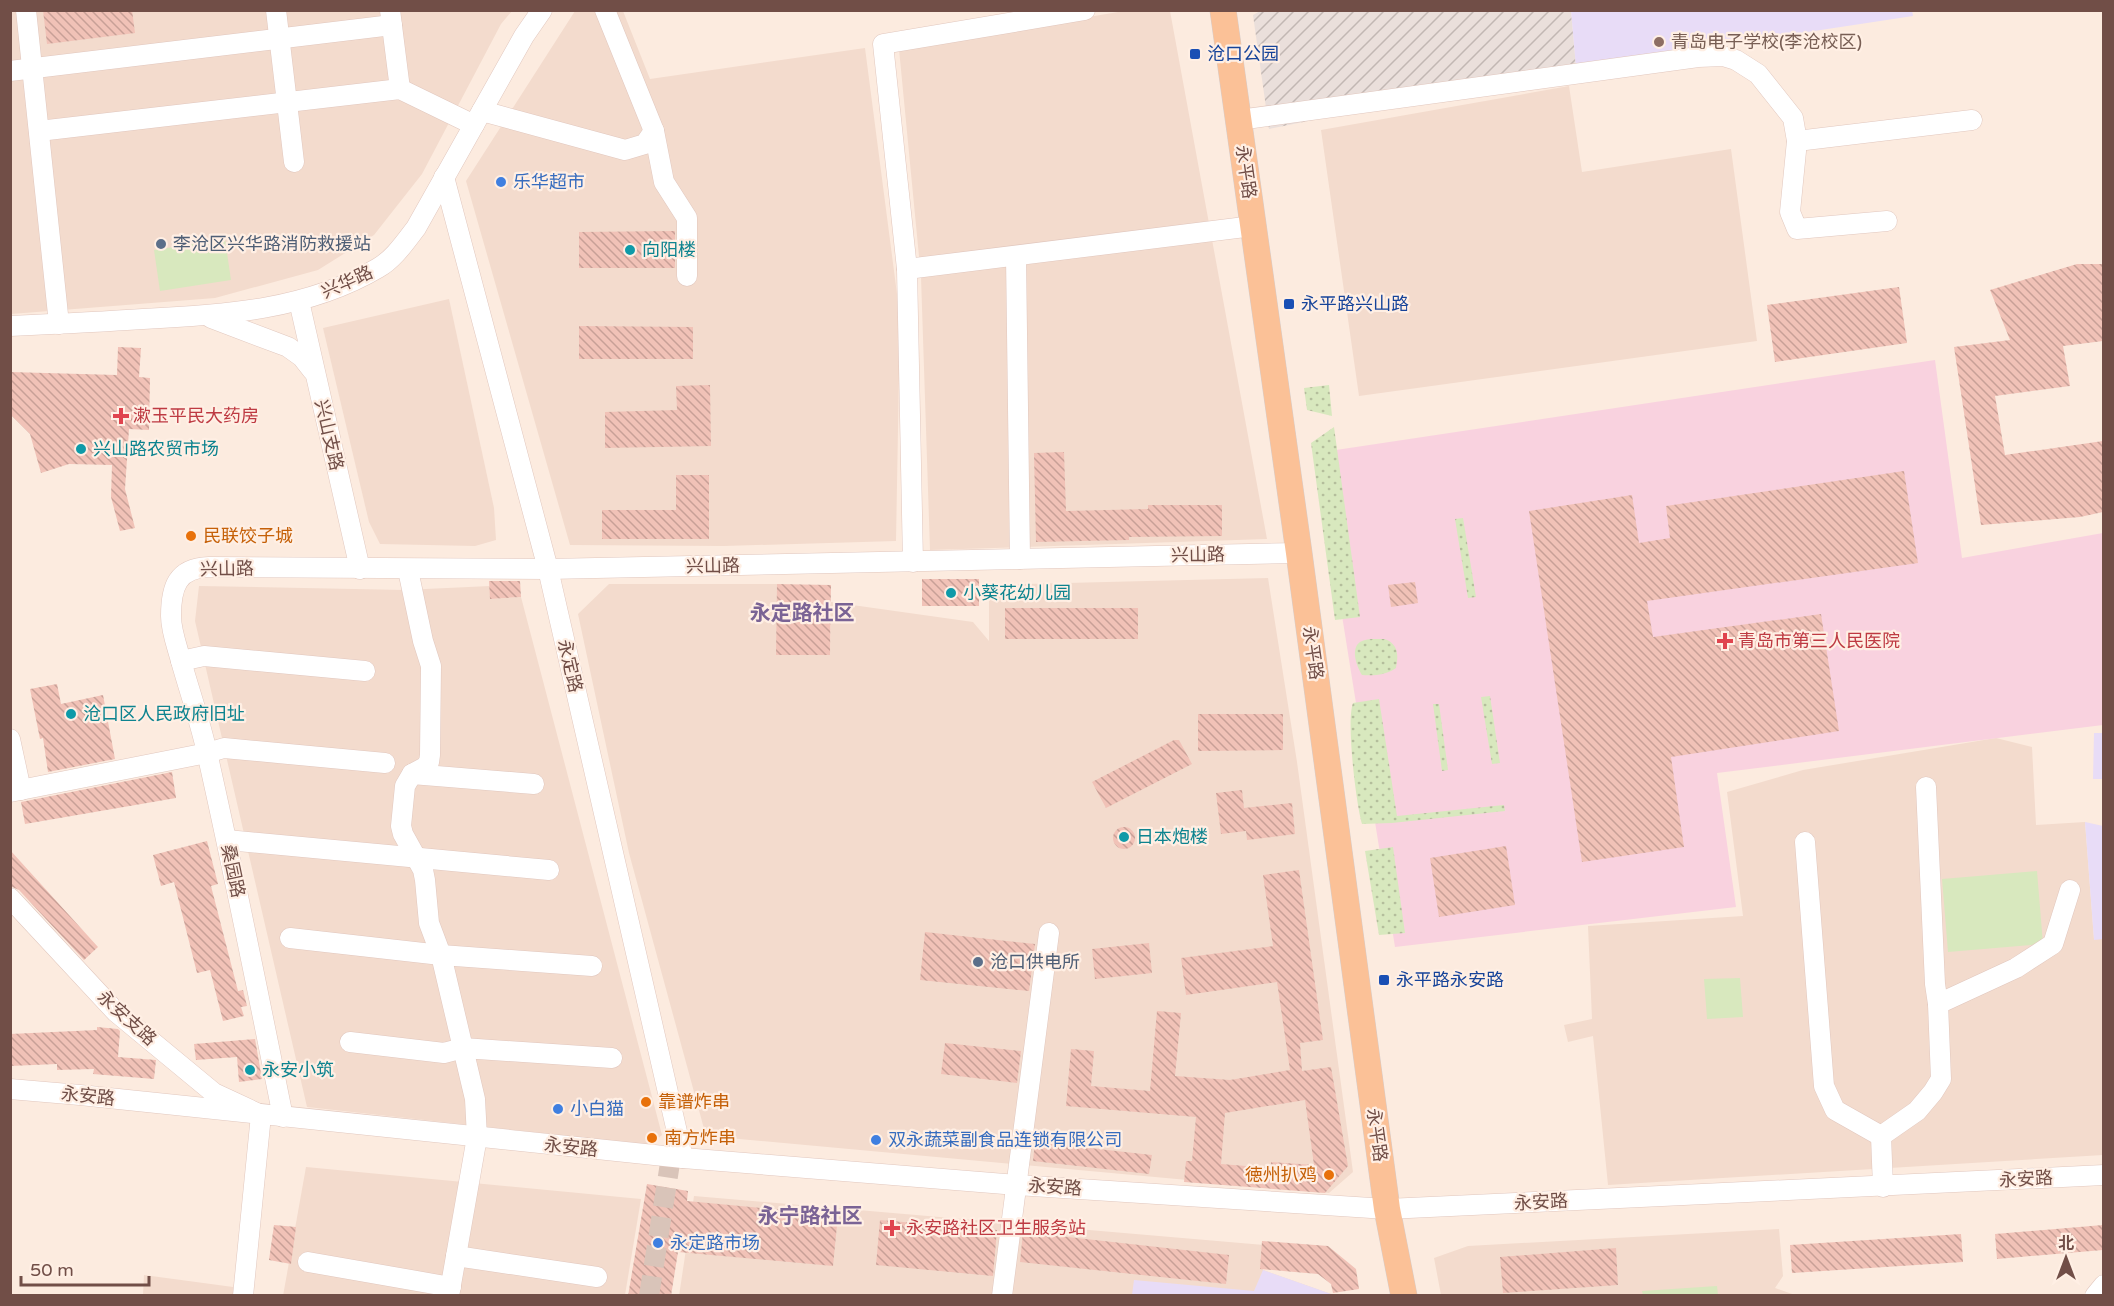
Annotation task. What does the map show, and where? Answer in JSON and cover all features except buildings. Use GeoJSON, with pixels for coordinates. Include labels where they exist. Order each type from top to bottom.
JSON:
{"type":"FeatureCollection","features":[{"type":"Feature","properties":{"kind":"main road","name":"永平路"},"geometry":{"type":"LineString","coordinates":[[1223,10],[1387,1209],[1404,1296]]}},
{"type":"Feature","properties":{"kind":"street"},"geometry":{"type":"LineString","coordinates":[[26,10],[59,324]]}},
{"type":"Feature","properties":{"kind":"street"},"geometry":{"type":"LineString","coordinates":[[276,10],[294,162]]}},
{"type":"Feature","properties":{"kind":"street","name":"兴华路"},"geometry":{"type":"LineString","coordinates":[[10,326],[205,316],[255,309],[299,301],[322,294],[379,268],[394,256],[416,228],[524,36],[542,10]]}},
{"type":"Feature","properties":{"kind":"street"},"geometry":{"type":"LineString","coordinates":[[605,10],[654,130],[664,182],[687,218],[687,276]]}},
{"type":"Feature","properties":{"kind":"street"},"geometry":{"type":"LineString","coordinates":[[913,562],[907,269],[883,44],[1085,10]]}},
{"type":"Feature","properties":{"kind":"street"},"geometry":{"type":"LineString","coordinates":[[10,70],[279,39],[391,18],[400,89]]}},
{"type":"Feature","properties":{"kind":"street"},"geometry":{"type":"LineString","coordinates":[[1239,120],[1698,57],[1723,56],[1736,60],[1758,74],[1793,118],[1797,141],[1790,212],[1797,229],[1887,221]]}},
{"type":"Feature","properties":{"kind":"street"},"geometry":{"type":"LineString","coordinates":[[39,131],[400,89],[478,118],[625,150],[645,144],[654,130]]}},
{"type":"Feature","properties":{"kind":"street"},"geometry":{"type":"LineString","coordinates":[[1797,141],[1972,120]]}},
{"type":"Feature","properties":{"kind":"street","name":"永定路"},"geometry":{"type":"LineString","coordinates":[[444,177],[548,569],[683,1158]]}},
{"type":"Feature","properties":{"kind":"street"},"geometry":{"type":"LineString","coordinates":[[907,269],[1253,226]]}},
{"type":"Feature","properties":{"kind":"street"},"geometry":{"type":"LineString","coordinates":[[1016,256],[1020,559]]}},
{"type":"Feature","properties":{"kind":"street","name":"兴山支路"},"geometry":{"type":"LineString","coordinates":[[299,301],[360,569]]}},
{"type":"Feature","properties":{"kind":"street"},"geometry":{"type":"LineString","coordinates":[[205,316],[288,347],[302,357],[314,373]]}},
{"type":"Feature","properties":{"kind":"street","name":"兴山路"},"geometry":{"type":"LineString","coordinates":[[172,627],[172,604],[180,576],[192,569],[209,567],[408,570],[548,569],[1299,553]]}},
{"type":"Feature","properties":{"kind":"street"},"geometry":{"type":"LineString","coordinates":[[308,1262],[450,1291],[477,1137],[476,1099],[441,955],[429,923],[425,880],[401,826],[405,786],[412,774],[425,767],[430,755],[431,666],[423,641],[408,570]]}},
{"type":"Feature","properties":{"kind":"street","name":"桑园路"},"geometry":{"type":"LineString","coordinates":[[172,627],[207,753],[227,840],[283,1117]]}},
{"type":"Feature","properties":{"kind":"street"},"geometry":{"type":"LineString","coordinates":[[181,661],[204,656],[365,671]]}},
{"type":"Feature","properties":{"kind":"street"},"geometry":{"type":"LineString","coordinates":[[10,739],[16,791],[224,748],[385,763]]}},
{"type":"Feature","properties":{"kind":"street"},"geometry":{"type":"LineString","coordinates":[[412,774],[534,784]]}},
{"type":"Feature","properties":{"kind":"street"},"geometry":{"type":"LineString","coordinates":[[1881,1136],[1917,1111],[1941,1079],[1926,787]]}},
{"type":"Feature","properties":{"kind":"street"},"geometry":{"type":"LineString","coordinates":[[227,840],[549,870]]}},
{"type":"Feature","properties":{"kind":"street"},"geometry":{"type":"LineString","coordinates":[[1805,842],[1824,1086],[1835,1110],[1881,1136]]}},
{"type":"Feature","properties":{"kind":"street"},"geometry":{"type":"LineString","coordinates":[[1938,1004],[2016,968],[2053,944],[2070,890]]}},
{"type":"Feature","properties":{"kind":"street","name":"永安支路"},"geometry":{"type":"LineString","coordinates":[[10,898],[116,1012],[214,1093],[261,1115]]}},
{"type":"Feature","properties":{"kind":"street"},"geometry":{"type":"LineString","coordinates":[[1002,1296],[1049,933]]}},
{"type":"Feature","properties":{"kind":"street"},"geometry":{"type":"LineString","coordinates":[[290,938],[441,955],[592,966]]}},
{"type":"Feature","properties":{"kind":"street"},"geometry":{"type":"LineString","coordinates":[[350,1042],[444,1053],[463,1048],[612,1058]]}},
{"type":"Feature","properties":{"kind":"street","name":"永安路"},"geometry":{"type":"LineString","coordinates":[[10,1089],[683,1158],[1017,1185],[1387,1209],[2103,1175]]}},
{"type":"Feature","properties":{"kind":"street"},"geometry":{"type":"LineString","coordinates":[[243,1296],[261,1115]]}},
{"type":"Feature","properties":{"kind":"street"},"geometry":{"type":"LineString","coordinates":[[1881,1136],[1883,1187]]}},
{"type":"Feature","properties":{"kind":"street"},"geometry":{"type":"LineString","coordinates":[[456,1256],[597,1277]]}},
{"type":"Feature","properties":{"kind":"street"},"geometry":{"type":"LineString","coordinates":[[2095,1296],[2103,1285]]}},
{"type":"Feature","properties":{"kind":"shaded area"},"geometry":{"type":"Polygon","coordinates":[[[1262,10],[1571,11],[1576,67],[1269,129],[1253,15],[1262,10]]]}},
{"type":"Feature","properties":{"kind":"shaded area","name":"青岛电子学校(李沧校区)"},"geometry":{"type":"Polygon","coordinates":[[[1912,10],[1913,16],[1576,67],[1571,11],[1912,10]]]}},
{"type":"Feature","properties":{"kind":"shaded area"},"geometry":{"type":"Polygon","coordinates":[[[11,11],[512,11],[501,24],[422,174],[374,235],[318,270],[215,298],[11,314],[11,11]]]}},
{"type":"Feature","properties":{"kind":"shaded area"},"geometry":{"type":"Polygon","coordinates":[[[575,11],[623,11],[650,79],[865,48],[900,317],[896,541],[724,546],[570,545],[466,181],[575,11]]]}},
{"type":"Feature","properties":{"kind":"shaded area"},"geometry":{"type":"Polygon","coordinates":[[[1124,11],[1170,11],[1267,539],[930,550],[921,277],[899,49],[1124,11]]]}},
{"type":"Feature","properties":{"kind":"shaded area"},"geometry":{"type":"Polygon","coordinates":[[[1569,86],[1582,172],[1731,149],[1757,341],[1359,396],[1321,130],[1569,86]]]}},
{"type":"Feature","properties":{"kind":"shaded area"},"geometry":{"type":"Polygon","coordinates":[[[449,299],[494,508],[496,540],[475,546],[380,544],[369,522],[323,328],[449,299]]]}},
{"type":"Feature","properties":{"kind":"shaded area","name":"青岛市第三人民医院"},"geometry":{"type":"Polygon","coordinates":[[[1935,360],[1962,558],[2103,533],[2103,725],[1717,773],[1736,907],[1395,947],[1316,453],[1935,360]]]}},
{"type":"Feature","properties":{"kind":"shaded area"},"geometry":{"type":"Polygon","coordinates":[[[1268,578],[1297,762],[1353,1172],[1329,1193],[706,1136],[629,853],[578,614],[609,584],[777,584],[777,654],[830,655],[831,602],[973,622],[989,641],[989,585],[1268,578]]]}},
{"type":"Feature","properties":{"kind":"shaded area"},"geometry":{"type":"Polygon","coordinates":[[[199,586],[404,590],[490,586],[491,599],[521,597],[662,1135],[650,1145],[307,1107],[195,621],[199,586]]]}},
{"type":"Feature","properties":{"kind":"shaded area"},"geometry":{"type":"Polygon","coordinates":[[[2094,733],[2103,733],[2103,779],[2093,779],[2094,733]]]}},
{"type":"Feature","properties":{"kind":"shaded area"},"geometry":{"type":"Polygon","coordinates":[[[1996,738],[2032,747],[2036,825],[2085,822],[2094,939],[2103,939],[2103,1155],[1608,1185],[1593,1036],[1568,1042],[1564,1025],[1592,1019],[1588,926],[1743,916],[1727,792],[1803,770],[1996,738]]]}},
{"type":"Feature","properties":{"kind":"shaded area"},"geometry":{"type":"Polygon","coordinates":[[[2085,822],[2103,826],[2103,939],[2094,940],[2085,822]]]}},
{"type":"Feature","properties":{"kind":"shaded area"},"geometry":{"type":"Polygon","coordinates":[[[306,1167],[641,1199],[625,1295],[283,1296],[306,1167]]]}},
{"type":"Feature","properties":{"kind":"shaded area"},"geometry":{"type":"Polygon","coordinates":[[[694,1196],[1264,1245],[1263,1270],[1334,1295],[679,1296],[694,1196]]]}},
{"type":"Feature","properties":{"kind":"shaded area"},"geometry":{"type":"Polygon","coordinates":[[[1779,1229],[1783,1276],[1775,1288],[1795,1295],[1441,1295],[1434,1258],[1468,1246],[1779,1229]]]}},
{"type":"Feature","properties":{"kind":"shaded area"},"geometry":{"type":"Polygon","coordinates":[[[1263,1270],[1334,1295],[1132,1295],[1134,1280],[1254,1291],[1263,1270]]]}},
{"type":"Feature","properties":{"kind":"shaded area"},"geometry":{"type":"Polygon","coordinates":[[[144,1275],[233,1287],[233,1295],[143,1295],[144,1275]]]}},
{"type":"Feature","properties":{"kind":"green space"},"geometry":{"type":"Polygon","coordinates":[[[225,239],[231,280],[160,291],[154,250],[225,239]]]}},
{"type":"Feature","properties":{"kind":"green space"},"geometry":{"type":"Polygon","coordinates":[[[1329,385],[1332,416],[1307,410],[1304,388],[1329,385]]]}},
{"type":"Feature","properties":{"kind":"green space"},"geometry":{"type":"Polygon","coordinates":[[[1334,427],[1360,617],[1335,620],[1311,443],[1334,427]]]}},
{"type":"Feature","properties":{"kind":"green space"},"geometry":{"type":"Polygon","coordinates":[[[1463,518],[1476,597],[1468,598],[1455,519],[1463,518]]]}},
{"type":"Feature","properties":{"kind":"green space"},"geometry":{"type":"Polygon","coordinates":[[[1384,639],[1395,647],[1396,668],[1380,674],[1362,675],[1355,658],[1357,645],[1365,640],[1384,639]]]}},
{"type":"Feature","properties":{"kind":"green space"},"geometry":{"type":"Polygon","coordinates":[[[1490,696],[1500,763],[1492,764],[1481,697],[1490,696]]]}},
{"type":"Feature","properties":{"kind":"green space"},"geometry":{"type":"Polygon","coordinates":[[[1379,699],[1397,816],[1504,805],[1505,811],[1362,824],[1353,762],[1351,713],[1353,703],[1379,699]]]}},
{"type":"Feature","properties":{"kind":"green space"},"geometry":{"type":"Polygon","coordinates":[[[1433,704],[1439,704],[1448,770],[1442,771],[1433,704]]]}},
{"type":"Feature","properties":{"kind":"green space"},"geometry":{"type":"Polygon","coordinates":[[[1393,847],[1405,933],[1379,935],[1365,851],[1393,847]]]}},
{"type":"Feature","properties":{"kind":"green space"},"geometry":{"type":"Polygon","coordinates":[[[2037,871],[2043,944],[1948,952],[1942,879],[2037,871]]]}},
{"type":"Feature","properties":{"kind":"green space"},"geometry":{"type":"Polygon","coordinates":[[[1740,978],[1743,1017],[1707,1019],[1704,979],[1740,978]]]}},
{"type":"Feature","properties":{"kind":"green space"},"geometry":{"type":"Polygon","coordinates":[[[1717,1286],[1718,1295],[1643,1295],[1642,1291],[1717,1286]]]}},
{"type":"Feature","properties":{"kind":"tunnel"},"geometry":{"type":"LineString","coordinates":[[649,1296],[671,1157]]}},
{"type":"Feature","properties":{"kind":"place","name":"青岛电子学校(李沧校区)"},"geometry":{"type":"Point","coordinates":[1659,42]}},
{"type":"Feature","properties":{"kind":"place","name":"沧口公园"},"geometry":{"type":"Point","coordinates":[1195,54]}},
{"type":"Feature","properties":{"kind":"place","name":"乐华超市"},"geometry":{"type":"Point","coordinates":[501,182]}},
{"type":"Feature","properties":{"kind":"place","name":"李沧区兴华路消防救援站"},"geometry":{"type":"Point","coordinates":[161,244]}},
{"type":"Feature","properties":{"kind":"place","name":"向阳楼"},"geometry":{"type":"Point","coordinates":[630,250]}},
{"type":"Feature","properties":{"kind":"place","name":"永平路兴山路"},"geometry":{"type":"Point","coordinates":[1289,304]}},
{"type":"Feature","properties":{"kind":"place","name":"漱玉平民大药房"},"geometry":{"type":"Point","coordinates":[121,416]}},
{"type":"Feature","properties":{"kind":"place","name":"兴山路农贸市场"},"geometry":{"type":"Point","coordinates":[81,449]}},
{"type":"Feature","properties":{"kind":"place","name":"民联饺子城"},"geometry":{"type":"Point","coordinates":[191,536]}},
{"type":"Feature","properties":{"kind":"place","name":"小葵花幼儿园"},"geometry":{"type":"Point","coordinates":[951,593]}},
{"type":"Feature","properties":{"kind":"place","name":"青岛市第三人民医院"},"geometry":{"type":"Point","coordinates":[1725,641]}},
{"type":"Feature","properties":{"kind":"place","name":"沧口区人民政府旧址"},"geometry":{"type":"Point","coordinates":[71,714]}},
{"type":"Feature","properties":{"kind":"place","name":"日本炮楼"},"geometry":{"type":"Point","coordinates":[1124,837]}},
{"type":"Feature","properties":{"kind":"place","name":"沧口供电所"},"geometry":{"type":"Point","coordinates":[978,962]}},
{"type":"Feature","properties":{"kind":"place","name":"永平路永安路"},"geometry":{"type":"Point","coordinates":[1384,980]}},
{"type":"Feature","properties":{"kind":"place","name":"永安小筑"},"geometry":{"type":"Point","coordinates":[250,1070]}},
{"type":"Feature","properties":{"kind":"place","name":"靠谱炸串"},"geometry":{"type":"Point","coordinates":[646,1102]}},
{"type":"Feature","properties":{"kind":"place","name":"小白猫"},"geometry":{"type":"Point","coordinates":[558,1109]}},
{"type":"Feature","properties":{"kind":"place","name":"南方炸串"},"geometry":{"type":"Point","coordinates":[652,1138]}},
{"type":"Feature","properties":{"kind":"place","name":"双永蔬菜副食品连锁有限公司"},"geometry":{"type":"Point","coordinates":[876,1140]}},
{"type":"Feature","properties":{"kind":"place","name":"徳州扒鸡"},"geometry":{"type":"Point","coordinates":[1329,1175]}},
{"type":"Feature","properties":{"kind":"place","name":"永安路社区卫生服务站"},"geometry":{"type":"Point","coordinates":[892,1228]}},
{"type":"Feature","properties":{"kind":"place","name":"永定路市场"},"geometry":{"type":"Point","coordinates":[658,1243]}},
{"type":"Feature","properties":{"kind":"district","name":"永定路社区"},"geometry":{"type":"Point","coordinates":[802,613]}},
{"type":"Feature","properties":{"kind":"district","name":"永宁路社区"},"geometry":{"type":"Point","coordinates":[810,1216]}}]}
